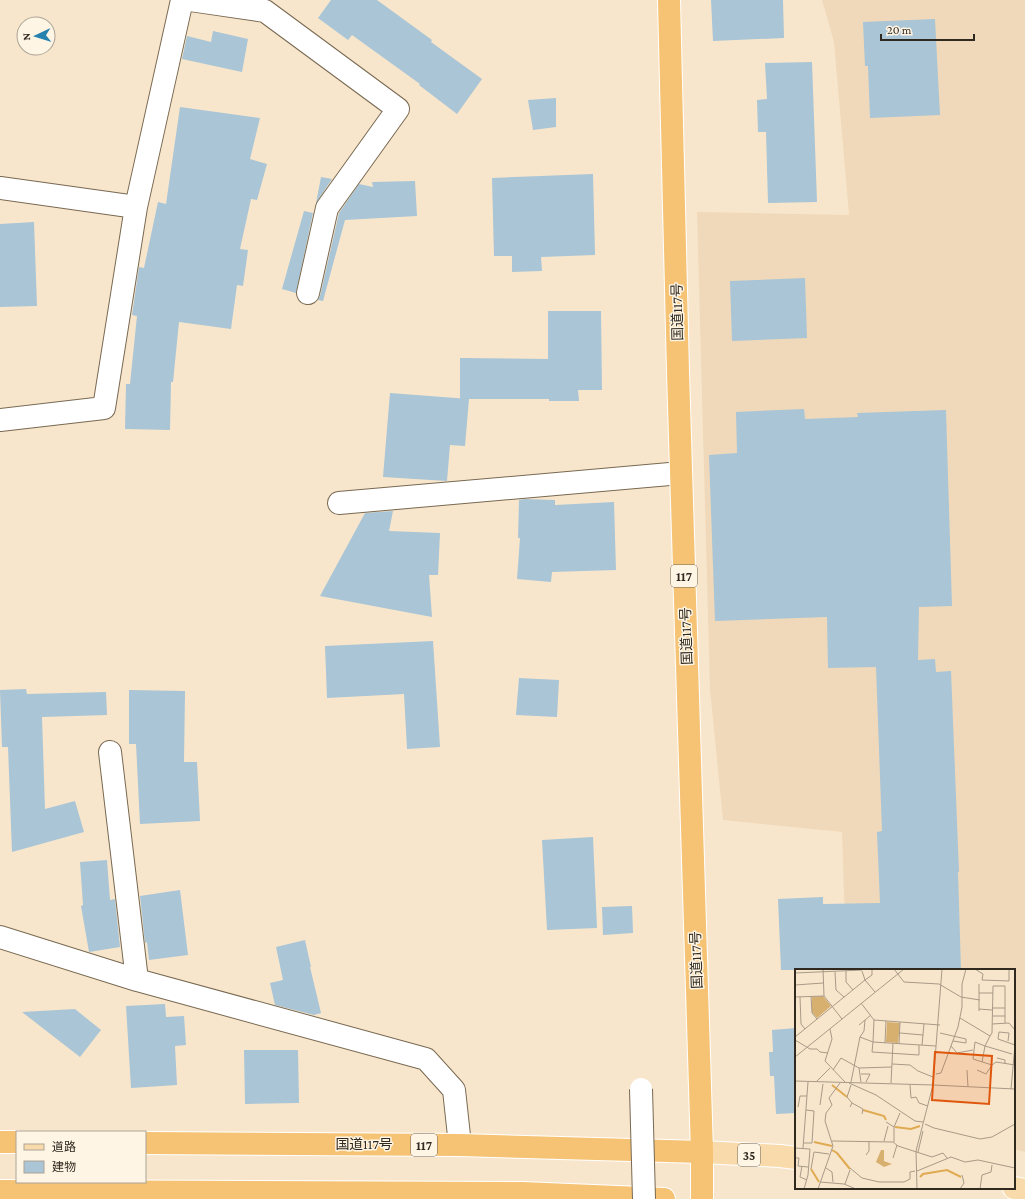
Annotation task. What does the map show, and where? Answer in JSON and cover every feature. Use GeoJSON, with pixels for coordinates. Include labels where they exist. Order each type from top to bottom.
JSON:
{"type":"FeatureCollection","features":[{"type":"Feature","properties":{"kind":"highway","name":"国道117号"},"geometry":{"type":"LineString","coordinates":[[669,0],[681,473],[702,1152],[702,1199]]}},
{"type":"Feature","properties":{"kind":"highway"},"geometry":{"type":"LineString","coordinates":[[0,1142],[16,1142]]}},
{"type":"Feature","properties":{"kind":"highway","name":"国道117号"},"geometry":{"type":"LineString","coordinates":[[146,1143],[460,1145],[702,1152]]}},
{"type":"Feature","properties":{"kind":"highway"},"geometry":{"type":"LineString","coordinates":[[0,1192],[521,1196],[664,1199]]}},
{"type":"Feature","properties":{"kind":"main road","name":"35"},"geometry":{"type":"LineString","coordinates":[[702,1152],[795,1158]]}},
{"type":"Feature","properties":{"kind":"main road"},"geometry":{"type":"LineString","coordinates":[[1015,1188],[1025,1190]]}},
{"type":"Feature","properties":{"kind":"street"},"geometry":{"type":"LineString","coordinates":[[0,420],[104,408],[136,207],[182,0]]}},
{"type":"Feature","properties":{"kind":"street"},"geometry":{"type":"LineString","coordinates":[[190,0],[265,11],[398,109],[327,208],[308,293]]}},
{"type":"Feature","properties":{"kind":"street"},"geometry":{"type":"LineString","coordinates":[[0,188],[136,207]]}},
{"type":"Feature","properties":{"kind":"street"},"geometry":{"type":"LineString","coordinates":[[339,503],[681,473]]}},
{"type":"Feature","properties":{"kind":"street"},"geometry":{"type":"LineString","coordinates":[[110,752],[138,980]]}},
{"type":"Feature","properties":{"kind":"street"},"geometry":{"type":"LineString","coordinates":[[0,937],[138,980],[426,1059],[454,1090],[460,1145]]}},
{"type":"Feature","properties":{"kind":"street"},"geometry":{"type":"LineString","coordinates":[[641,1089],[644,1199]]}},
{"type":"Feature","properties":{"kind":"shaded area"},"geometry":{"type":"Polygon","coordinates":[[[822,0],[1025,0],[1025,1152],[1015,1149],[1015,969],[849,969],[842,832],[723,820],[710,689],[697,212],[849,215],[834,42],[822,0]]]}},
{"type":"Feature","properties":{"kind":"building"},"geometry":{"type":"Polygon","coordinates":[[[331,0],[377,0],[482,79],[457,114],[419,85],[420,84],[352,35],[348,40],[318,18],[331,0]]]}},
{"type":"Feature","properties":{"kind":"building"},"geometry":{"type":"Polygon","coordinates":[[[711,0],[783,0],[784,38],[713,41],[711,0]]]}},
{"type":"Feature","properties":{"kind":"building"},"geometry":{"type":"Polygon","coordinates":[[[935,19],[940,115],[870,118],[868,66],[865,66],[863,22],[935,19]]]}},
{"type":"Feature","properties":{"kind":"building"},"geometry":{"type":"Polygon","coordinates":[[[213,31],[248,39],[242,72],[182,59],[187,36],[211,42],[213,31]]]}},
{"type":"Feature","properties":{"kind":"building"},"geometry":{"type":"Polygon","coordinates":[[[812,62],[817,202],[768,203],[766,132],[758,132],[757,100],[767,99],[765,63],[812,62]]]}},
{"type":"Feature","properties":{"kind":"building"},"geometry":{"type":"Polygon","coordinates":[[[556,98],[556,127],[533,130],[528,100],[556,98]]]}},
{"type":"Feature","properties":{"kind":"building"},"geometry":{"type":"Polygon","coordinates":[[[180,107],[260,118],[250,159],[267,164],[257,200],[251,199],[240,249],[248,250],[243,286],[237,285],[231,329],[179,322],[173,382],[171,382],[170,430],[125,429],[126,384],[130,384],[137,316],[132,315],[139,267],[144,268],[158,202],[166,204],[180,107]]]}},
{"type":"Feature","properties":{"kind":"building"},"geometry":{"type":"Polygon","coordinates":[[[593,174],[595,255],[541,257],[542,271],[512,272],[512,256],[494,256],[492,178],[593,174]]]}},
{"type":"Feature","properties":{"kind":"building"},"geometry":{"type":"Polygon","coordinates":[[[321,177],[332,179],[316,203],[321,177]]]}},
{"type":"Feature","properties":{"kind":"building"},"geometry":{"type":"Polygon","coordinates":[[[415,181],[417,216],[345,220],[323,301],[318,300],[339,213],[359,184],[373,187],[372,182],[415,181]]]}},
{"type":"Feature","properties":{"kind":"building"},"geometry":{"type":"Polygon","coordinates":[[[304,211],[313,213],[296,293],[282,289],[304,211]]]}},
{"type":"Feature","properties":{"kind":"building"},"geometry":{"type":"Polygon","coordinates":[[[34,222],[37,306],[0,307],[0,224],[34,222]]]}},
{"type":"Feature","properties":{"kind":"building"},"geometry":{"type":"Polygon","coordinates":[[[805,278],[807,338],[732,341],[730,281],[805,278]]]}},
{"type":"Feature","properties":{"kind":"building"},"geometry":{"type":"Polygon","coordinates":[[[548,311],[601,311],[602,390],[578,390],[579,401],[549,401],[549,399],[460,399],[460,358],[548,359],[548,311]]]}},
{"type":"Feature","properties":{"kind":"building"},"geometry":{"type":"Polygon","coordinates":[[[390,393],[469,399],[465,446],[450,445],[447,481],[383,477],[390,393]]]}},
{"type":"Feature","properties":{"kind":"building"},"geometry":{"type":"Polygon","coordinates":[[[804,409],[805,419],[858,417],[857,413],[946,410],[952,606],[919,607],[918,660],[935,659],[936,672],[951,671],[959,872],[961,969],[781,970],[778,899],[823,897],[823,904],[880,903],[877,832],[882,831],[876,667],[828,668],[827,617],[715,621],[709,455],[737,453],[736,412],[804,409]]]}},
{"type":"Feature","properties":{"kind":"building"},"geometry":{"type":"Polygon","coordinates":[[[519,500],[555,500],[555,505],[614,502],[616,570],[552,572],[551,582],[517,579],[520,538],[518,538],[519,500]]]}},
{"type":"Feature","properties":{"kind":"building"},"geometry":{"type":"Polygon","coordinates":[[[393,511],[389,531],[440,533],[438,575],[429,575],[432,617],[320,596],[365,513],[393,511]]]}},
{"type":"Feature","properties":{"kind":"building"},"geometry":{"type":"Polygon","coordinates":[[[433,641],[440,747],[407,749],[404,694],[327,698],[325,646],[433,641]]]}},
{"type":"Feature","properties":{"kind":"building"},"geometry":{"type":"Polygon","coordinates":[[[519,678],[559,680],[557,717],[516,715],[519,678]]]}},
{"type":"Feature","properties":{"kind":"building"},"geometry":{"type":"Polygon","coordinates":[[[26,689],[27,694],[106,692],[107,715],[42,717],[45,809],[75,801],[84,832],[12,852],[8,747],[2,747],[0,690],[26,689]]]}},
{"type":"Feature","properties":{"kind":"building"},"geometry":{"type":"Polygon","coordinates":[[[129,690],[185,691],[184,762],[197,762],[200,821],[140,824],[136,744],[129,744],[129,690]]]}},
{"type":"Feature","properties":{"kind":"building"},"geometry":{"type":"Polygon","coordinates":[[[593,837],[597,928],[547,930],[542,840],[593,837]]]}},
{"type":"Feature","properties":{"kind":"building"},"geometry":{"type":"Polygon","coordinates":[[[107,860],[110,900],[115,899],[120,947],[89,952],[81,906],[83,905],[80,862],[107,860]]]}},
{"type":"Feature","properties":{"kind":"building"},"geometry":{"type":"Polygon","coordinates":[[[180,890],[188,955],[149,960],[147,942],[145,943],[140,896],[180,890]]]}},
{"type":"Feature","properties":{"kind":"building"},"geometry":{"type":"Polygon","coordinates":[[[632,906],[633,933],[603,935],[602,907],[632,906]]]}},
{"type":"Feature","properties":{"kind":"building"},"geometry":{"type":"Polygon","coordinates":[[[305,940],[321,1013],[314,1015],[275,1005],[270,983],[283,980],[276,947],[305,940]]]}},
{"type":"Feature","properties":{"kind":"building"},"geometry":{"type":"Polygon","coordinates":[[[165,1004],[166,1017],[184,1016],[186,1045],[175,1046],[177,1085],[131,1088],[126,1006],[165,1004]]]}},
{"type":"Feature","properties":{"kind":"building"},"geometry":{"type":"Polygon","coordinates":[[[75,1009],[101,1030],[80,1057],[22,1012],[75,1009]]]}},
{"type":"Feature","properties":{"kind":"building"},"geometry":{"type":"Polygon","coordinates":[[[795,1028],[795,1113],[776,1114],[774,1076],[770,1076],[769,1052],[773,1052],[772,1030],[795,1028]]]}},
{"type":"Feature","properties":{"kind":"building"},"geometry":{"type":"Polygon","coordinates":[[[244,1050],[298,1050],[299,1103],[245,1104],[244,1050]]]}}]}
